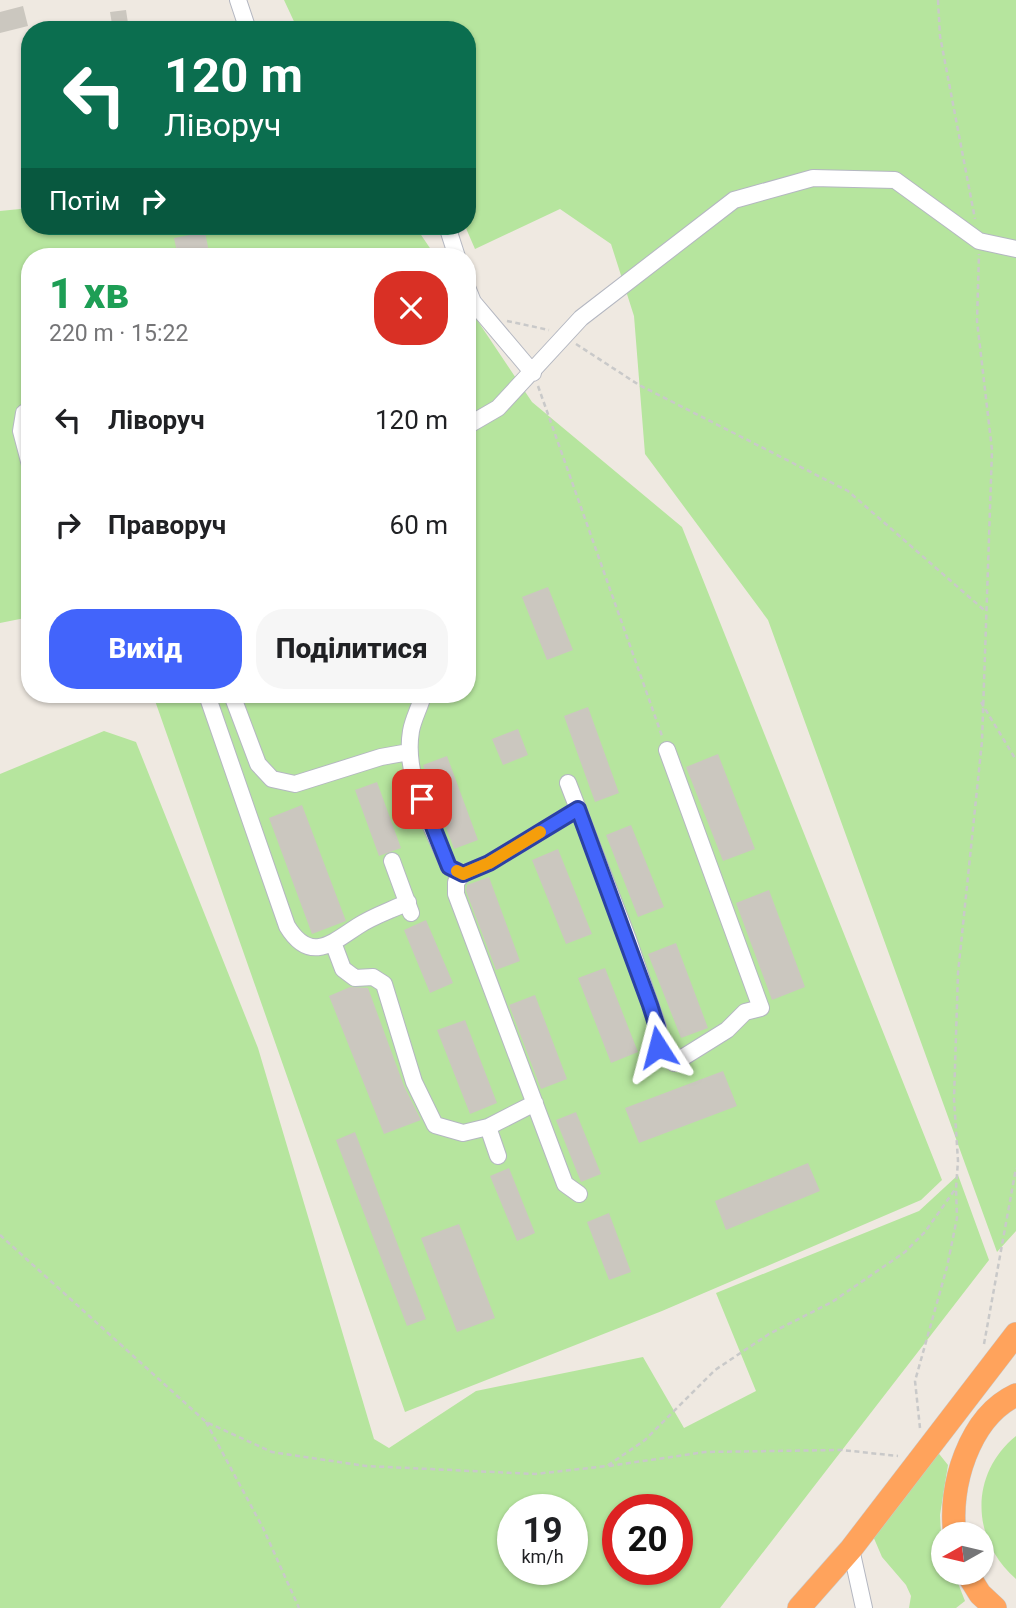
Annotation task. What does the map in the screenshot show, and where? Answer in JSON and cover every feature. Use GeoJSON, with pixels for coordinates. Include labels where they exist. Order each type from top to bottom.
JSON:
{"type":"FeatureCollection","features":[{"type":"Feature","properties":{"kind":"highway"},"geometry":{"type":"LineString","coordinates":[[799,1608],[851,1549],[1016,1334]]}},
{"type":"Feature","properties":{"kind":"highway"},"geometry":{"type":"LineString","coordinates":[[954,1522],[953,1506],[971,1445],[993,1412],[1016,1395]]}},
{"type":"Feature","properties":{"kind":"highway"},"geometry":{"type":"LineString","coordinates":[[975,1586],[995,1608]]}},
{"type":"Feature","properties":{"kind":"street"},"geometry":{"type":"LineString","coordinates":[[238,0],[245,21]]}},
{"type":"Feature","properties":{"kind":"street"},"geometry":{"type":"LineString","coordinates":[[476,421],[498,408],[581,318],[734,200],[813,178],[895,180],[979,242],[1016,249]]}},
{"type":"Feature","properties":{"kind":"street"},"geometry":{"type":"LineString","coordinates":[[476,306],[533,373]]}},
{"type":"Feature","properties":{"kind":"street"},"geometry":{"type":"LineString","coordinates":[[210,703],[287,926],[295,940],[315,948],[334,945],[359,925],[410,908],[392,861]]}},
{"type":"Feature","properties":{"kind":"street"},"geometry":{"type":"LineString","coordinates":[[235,703],[258,764],[272,779],[295,784],[381,757],[409,752]]}},
{"type":"Feature","properties":{"kind":"street"},"geometry":{"type":"LineString","coordinates":[[420,703],[411,729],[409,752],[412,776],[449,867],[463,874]]}},
{"type":"Feature","properties":{"kind":"street"},"geometry":{"type":"LineString","coordinates":[[568,783],[649,1002],[657,1027],[658,1047],[674,1063],[727,1030],[745,1012],[761,1008],[665,744]]}},
{"type":"Feature","properties":{"kind":"street"},"geometry":{"type":"LineString","coordinates":[[578,809],[489,863],[463,874],[456,882],[456,894],[565,1184],[579,1194]]}},
{"type":"Feature","properties":{"kind":"street"},"geometry":{"type":"LineString","coordinates":[[334,945],[343,968],[355,978],[373,976],[384,984],[414,1082],[435,1125],[463,1133],[488,1127],[535,1104]]}},
{"type":"Feature","properties":{"kind":"street"},"geometry":{"type":"LineString","coordinates":[[488,1127],[498,1156]]}},
{"type":"Feature","properties":{"kind":"street"},"geometry":{"type":"LineString","coordinates":[[851,1549],[864,1608]]}},
{"type":"Feature","properties":{"kind":"path"},"geometry":{"type":"LineString","coordinates":[[485,316],[556,331],[639,386],[848,491],[984,610]]}},
{"type":"Feature","properties":{"kind":"path"},"geometry":{"type":"LineString","coordinates":[[533,373],[665,744]]}},
{"type":"Feature","properties":{"kind":"path"},"geometry":{"type":"LineString","coordinates":[[981,702],[1016,760]]}},
{"type":"Feature","properties":{"kind":"path"},"geometry":{"type":"LineString","coordinates":[[983,1350],[1016,1168]]}},
{"type":"Feature","properties":{"kind":"path"},"geometry":{"type":"LineString","coordinates":[[607,1466],[705,1452],[842,1450],[920,1458],[915,1381],[947,1267],[957,1218],[957,1188]]}},
{"type":"Feature","properties":{"kind":"path"},"geometry":{"type":"LineString","coordinates":[[205,1422],[263,1528],[299,1608]]}},
{"type":"Feature","properties":{"kind":"green space"},"geometry":{"type":"Polygon","coordinates":[[[284,0],[1016,0],[1016,1231],[997,1252],[768,620],[645,454],[634,316],[611,244],[560,209],[475,248],[469,235],[476,235],[476,21],[294,21],[284,0]]]}},
{"type":"Feature","properties":{"kind":"green space"},"geometry":{"type":"Polygon","coordinates":[[[21,209],[21,235],[421,235],[430,248],[21,248],[21,619],[0,623],[0,211],[21,209]]]}},
{"type":"Feature","properties":{"kind":"green space"},"geometry":{"type":"Polygon","coordinates":[[[476,318],[532,402],[682,527],[942,1180],[921,1200],[662,1311],[405,1412],[156,703],[476,703],[476,318]]]}},
{"type":"Feature","properties":{"kind":"green space"},"geometry":{"type":"Polygon","coordinates":[[[104,731],[136,742],[258,1048],[374,1439],[389,1448],[476,1391],[643,1357],[684,1428],[756,1391],[716,1293],[919,1211],[958,1175],[989,1260],[720,1608],[0,1608],[0,774],[104,731]]]}},
{"type":"Feature","properties":{"kind":"green space"},"geometry":{"type":"Polygon","coordinates":[[[1016,1436],[1016,1579],[994,1552],[994,1522],[984,1522],[983,1488],[1001,1451],[1016,1436]]]}},
{"type":"Feature","properties":{"kind":"green space"},"geometry":{"type":"Polygon","coordinates":[[[936,1450],[948,1465],[940,1522],[931,1522],[931,1586],[959,1586],[965,1601],[956,1608],[909,1608],[911,1596],[906,1585],[882,1557],[873,1536],[936,1450]]]}},
{"type":"Feature","properties":{"kind":"building"},"geometry":{"type":"Polygon","coordinates":[[[23,6],[27,21],[21,21],[21,28],[0,33],[0,12],[23,6]]]}},
{"type":"Feature","properties":{"kind":"building"},"geometry":{"type":"Polygon","coordinates":[[[126,10],[128,21],[112,21],[110,12],[126,10]]]}},
{"type":"Feature","properties":{"kind":"building"},"geometry":{"type":"Polygon","coordinates":[[[206,235],[208,248],[176,248],[174,238],[206,235]]]}},
{"type":"Feature","properties":{"kind":"building"},"geometry":{"type":"Polygon","coordinates":[[[548,587],[573,650],[547,660],[522,597],[548,587]]]}},
{"type":"Feature","properties":{"kind":"building"},"geometry":{"type":"Polygon","coordinates":[[[588,707],[619,793],[595,802],[564,716],[588,707]]]}},
{"type":"Feature","properties":{"kind":"building"},"geometry":{"type":"Polygon","coordinates":[[[518,729],[528,755],[503,765],[492,739],[518,729]]]}},
{"type":"Feature","properties":{"kind":"building"},"geometry":{"type":"Polygon","coordinates":[[[718,754],[755,849],[723,861],[686,767],[718,754]]]}},
{"type":"Feature","properties":{"kind":"building"},"geometry":{"type":"Polygon","coordinates":[[[447,756],[478,840],[454,849],[423,765],[447,756]]]}},
{"type":"Feature","properties":{"kind":"building"},"geometry":{"type":"Polygon","coordinates":[[[377,782],[401,848],[379,856],[355,790],[377,782]]]}},
{"type":"Feature","properties":{"kind":"building"},"geometry":{"type":"Polygon","coordinates":[[[302,805],[346,921],[312,934],[269,818],[302,805]]]}},
{"type":"Feature","properties":{"kind":"building"},"geometry":{"type":"Polygon","coordinates":[[[631,825],[664,907],[638,917],[606,835],[631,825]]]}},
{"type":"Feature","properties":{"kind":"building"},"geometry":{"type":"Polygon","coordinates":[[[558,849],[592,934],[566,944],[532,860],[558,849]]]}},
{"type":"Feature","properties":{"kind":"building"},"geometry":{"type":"Polygon","coordinates":[[[489,877],[520,961],[496,970],[466,891],[467,885],[489,877]]]}},
{"type":"Feature","properties":{"kind":"building"},"geometry":{"type":"Polygon","coordinates":[[[769,890],[805,987],[772,1000],[736,903],[769,890]]]}},
{"type":"Feature","properties":{"kind":"building"},"geometry":{"type":"Polygon","coordinates":[[[426,920],[453,983],[430,993],[404,930],[426,920]]]}},
{"type":"Feature","properties":{"kind":"building"},"geometry":{"type":"Polygon","coordinates":[[[676,943],[708,1028],[681,1038],[648,954],[676,943]]]}},
{"type":"Feature","properties":{"kind":"building"},"geometry":{"type":"Polygon","coordinates":[[[605,968],[638,1052],[611,1063],[578,978],[605,968]]]}},
{"type":"Feature","properties":{"kind":"building"},"geometry":{"type":"Polygon","coordinates":[[[350,987],[368,988],[404,1086],[421,1120],[384,1134],[329,996],[350,987]]]}},
{"type":"Feature","properties":{"kind":"building"},"geometry":{"type":"Polygon","coordinates":[[[535,995],[567,1079],[541,1089],[509,1005],[535,995]]]}},
{"type":"Feature","properties":{"kind":"building"},"geometry":{"type":"Polygon","coordinates":[[[465,1020],[497,1103],[470,1114],[437,1030],[465,1020]]]}},
{"type":"Feature","properties":{"kind":"building"},"geometry":{"type":"Polygon","coordinates":[[[723,1071],[737,1106],[639,1143],[625,1108],[723,1071]]]}},
{"type":"Feature","properties":{"kind":"building"},"geometry":{"type":"Polygon","coordinates":[[[576,1112],[601,1174],[581,1182],[556,1120],[576,1112]]]}},
{"type":"Feature","properties":{"kind":"building"},"geometry":{"type":"Polygon","coordinates":[[[355,1132],[426,1319],[407,1326],[336,1140],[355,1132]]]}},
{"type":"Feature","properties":{"kind":"building"},"geometry":{"type":"Polygon","coordinates":[[[808,1163],[820,1191],[726,1230],[715,1201],[808,1163]]]}},
{"type":"Feature","properties":{"kind":"building"},"geometry":{"type":"Polygon","coordinates":[[[509,1168],[535,1233],[517,1241],[490,1176],[509,1168]]]}},
{"type":"Feature","properties":{"kind":"building"},"geometry":{"type":"Polygon","coordinates":[[[609,1213],[631,1272],[609,1280],[587,1222],[609,1213]]]}},
{"type":"Feature","properties":{"kind":"building"},"geometry":{"type":"Polygon","coordinates":[[[459,1224],[495,1318],[457,1332],[421,1238],[459,1224]]]}},
{"type":"Feature","properties":{"kind":"slow traffic"},"geometry":{"type":"LineString","coordinates":[[457,871],[463,874],[489,863],[540,832]]}},
{"type":"Feature","properties":{"kind":"route"},"geometry":{"type":"LineString","coordinates":[[422,799],[449,867],[463,874],[489,863],[578,809],[628,939],[657,1027],[658,1047]]}}]}
